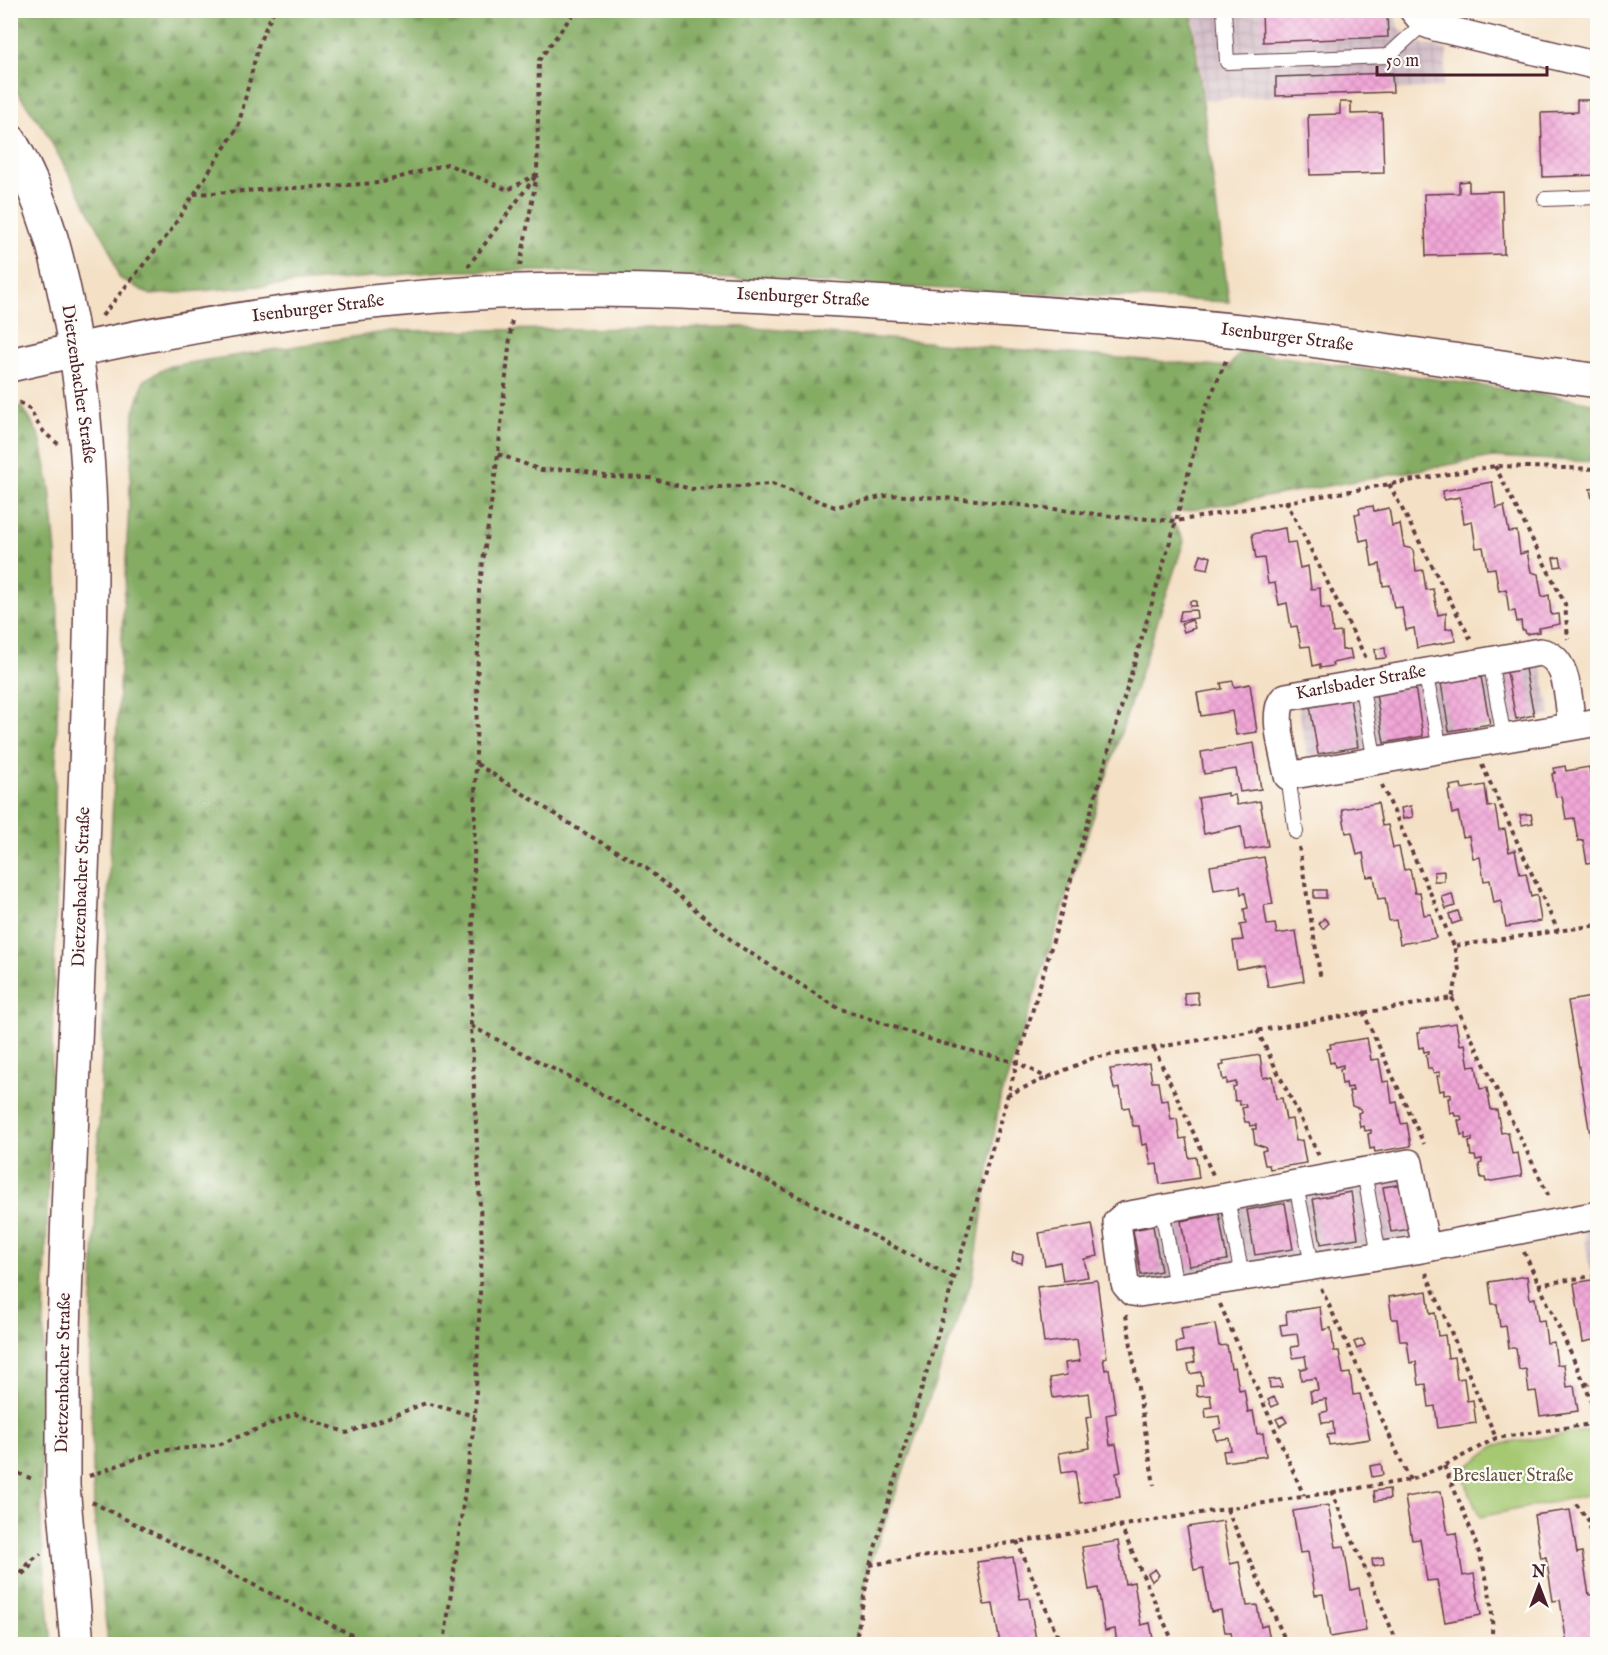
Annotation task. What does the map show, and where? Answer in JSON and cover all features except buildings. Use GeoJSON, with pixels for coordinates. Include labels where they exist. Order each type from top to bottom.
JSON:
{"type":"FeatureCollection","features":[{"type":"Feature","properties":{"kind":"main road","name":"Dietzenbacher Straße"},"geometry":{"type":"LineString","coordinates":[[10,141],[43,211],[62,277],[84,401],[90,479],[91,652],[65,1267],[63,1486],[77,1644]]}},
{"type":"Feature","properties":{"kind":"main road","name":"Isenburger Straße"},"geometry":{"type":"LineString","coordinates":[[10,365],[75,349],[264,315],[480,293],[723,294],[978,308],[1238,331],[1598,381]]}},
{"type":"Feature","properties":{"kind":"street"},"geometry":{"type":"LineString","coordinates":[[1418,17],[1598,66]]}},
{"type":"Feature","properties":{"kind":"street","name":"Karlsbader Straße"},"geometry":{"type":"LineString","coordinates":[[1288,776],[1277,711],[1280,700],[1286,697],[1540,652],[1547,653],[1561,665]]}},
{"type":"Feature","properties":{"kind":"street"},"geometry":{"type":"LineString","coordinates":[[1288,776],[1585,724],[1561,665]]}},
{"type":"Feature","properties":{"kind":"street"},"geometry":{"type":"LineString","coordinates":[[1421,1249],[1409,1163],[1124,1216],[1118,1222],[1127,1288],[1139,1293],[1421,1249],[1514,1229],[1598,1215]]}},
{"type":"Feature","properties":{"kind":"lane"},"geometry":{"type":"LineString","coordinates":[[1224,10],[1227,62],[1388,56],[1418,17]]}},
{"type":"Feature","properties":{"kind":"lane"},"geometry":{"type":"LineString","coordinates":[[1545,199],[1598,197]]}},
{"type":"Feature","properties":{"kind":"lane"},"geometry":{"type":"LineString","coordinates":[[1486,661],[1504,738]]}},
{"type":"Feature","properties":{"kind":"lane"},"geometry":{"type":"LineString","coordinates":[[1425,671],[1440,749]]}},
{"type":"Feature","properties":{"kind":"lane"},"geometry":{"type":"LineString","coordinates":[[1369,681],[1375,762]]}},
{"type":"Feature","properties":{"kind":"lane"},"geometry":{"type":"LineString","coordinates":[[1288,776],[1296,832]]}},
{"type":"Feature","properties":{"kind":"lane"},"geometry":{"type":"LineString","coordinates":[[1364,1172],[1379,1255]]}},
{"type":"Feature","properties":{"kind":"lane"},"geometry":{"type":"LineString","coordinates":[[1296,1185],[1311,1266]]}},
{"type":"Feature","properties":{"kind":"lane"},"geometry":{"type":"LineString","coordinates":[[1226,1198],[1242,1276]]}},
{"type":"Feature","properties":{"kind":"lane"},"geometry":{"type":"LineString","coordinates":[[1162,1210],[1176,1287]]}},
{"type":"Feature","properties":{"kind":"path"},"geometry":{"type":"LineString","coordinates":[[75,349],[169,233],[238,127],[259,44],[274,10]]}},
{"type":"Feature","properties":{"kind":"path"},"geometry":{"type":"LineString","coordinates":[[444,1644],[475,1416],[482,1245],[471,1026],[479,590],[498,454],[515,292],[537,174],[539,60],[576,10]]}},
{"type":"Feature","properties":{"kind":"path"},"geometry":{"type":"LineString","coordinates":[[194,194],[379,183],[447,164],[508,190],[537,174]]}},
{"type":"Feature","properties":{"kind":"path"},"geometry":{"type":"LineString","coordinates":[[480,293],[469,265],[537,174]]}},
{"type":"Feature","properties":{"kind":"path"},"geometry":{"type":"LineString","coordinates":[[10,227],[17,278],[15,298],[10,309]]}},
{"type":"Feature","properties":{"kind":"path"},"geometry":{"type":"LineString","coordinates":[[855,1644],[870,1565],[1176,521],[1204,412],[1238,331]]}},
{"type":"Feature","properties":{"kind":"path"},"geometry":{"type":"LineString","coordinates":[[10,400],[24,403],[45,433],[90,479]]}},
{"type":"Feature","properties":{"kind":"path"},"geometry":{"type":"LineString","coordinates":[[498,454],[541,470],[573,469],[609,477],[650,478],[691,489],[772,484],[835,507],[890,495],[977,500],[1176,521],[1495,466],[1598,469]]}},
{"type":"Feature","properties":{"kind":"path"},"geometry":{"type":"LineString","coordinates":[[1495,466],[1565,604],[1568,648],[1561,665]]}},
{"type":"Feature","properties":{"kind":"path"},"geometry":{"type":"LineString","coordinates":[[1389,484],[1486,661]]}},
{"type":"Feature","properties":{"kind":"path"},"geometry":{"type":"LineString","coordinates":[[1286,501],[1369,681]]}},
{"type":"Feature","properties":{"kind":"path"},"geometry":{"type":"LineString","coordinates":[[1472,744],[1558,931]]}},
{"type":"Feature","properties":{"kind":"path"},"geometry":{"type":"LineString","coordinates":[[1375,762],[1385,794],[1454,946],[1459,970],[1452,998],[1560,1222]]}},
{"type":"Feature","properties":{"kind":"path"},"geometry":{"type":"LineString","coordinates":[[476,763],[578,829],[646,868],[736,944],[838,1008],[938,1042],[1018,1063],[1049,1079]]}},
{"type":"Feature","properties":{"kind":"path"},"geometry":{"type":"LineString","coordinates":[[1296,832],[1321,980]]}},
{"type":"Feature","properties":{"kind":"path"},"geometry":{"type":"LineString","coordinates":[[1454,946],[1598,925]]}},
{"type":"Feature","properties":{"kind":"path"},"geometry":{"type":"LineString","coordinates":[[1007,1095],[1049,1079],[1093,1058],[1452,998]]}},
{"type":"Feature","properties":{"kind":"path"},"geometry":{"type":"LineString","coordinates":[[1363,1012],[1430,1157],[1409,1163]]}},
{"type":"Feature","properties":{"kind":"path"},"geometry":{"type":"LineString","coordinates":[[471,1026],[954,1278]]}},
{"type":"Feature","properties":{"kind":"path"},"geometry":{"type":"LineString","coordinates":[[1257,1030],[1330,1178]]}},
{"type":"Feature","properties":{"kind":"path"},"geometry":{"type":"LineString","coordinates":[[1154,1048],[1226,1198]]}},
{"type":"Feature","properties":{"kind":"path"},"geometry":{"type":"LineString","coordinates":[[870,1565],[1410,1480],[1444,1466],[1496,1438],[1598,1423],[1585,1384],[1514,1229]]}},
{"type":"Feature","properties":{"kind":"path"},"geometry":{"type":"LineString","coordinates":[[1421,1249],[1496,1438]]}},
{"type":"Feature","properties":{"kind":"path"},"geometry":{"type":"LineString","coordinates":[[1311,1266],[1410,1480]]}},
{"type":"Feature","properties":{"kind":"path"},"geometry":{"type":"LineString","coordinates":[[1538,1285],[1598,1275]]}},
{"type":"Feature","properties":{"kind":"path"},"geometry":{"type":"LineString","coordinates":[[1212,1281],[1223,1313],[1304,1496]]}},
{"type":"Feature","properties":{"kind":"path"},"geometry":{"type":"LineString","coordinates":[[1127,1288],[1126,1313],[1154,1485]]}},
{"type":"Feature","properties":{"kind":"path"},"geometry":{"type":"LineString","coordinates":[[1585,1384],[1598,1381]]}},
{"type":"Feature","properties":{"kind":"path"},"geometry":{"type":"LineString","coordinates":[[63,1486],[157,1451],[218,1445],[295,1414],[347,1433],[426,1403],[475,1416]]}},
{"type":"Feature","properties":{"kind":"path"},"geometry":{"type":"LineString","coordinates":[[1444,1466],[1476,1541],[1494,1623],[1491,1644]]}},
{"type":"Feature","properties":{"kind":"path"},"geometry":{"type":"LineString","coordinates":[[63,1486],[369,1644]]}},
{"type":"Feature","properties":{"kind":"path"},"geometry":{"type":"LineString","coordinates":[[1331,1491],[1398,1644]]}},
{"type":"Feature","properties":{"kind":"path"},"geometry":{"type":"LineString","coordinates":[[1576,1504],[1589,1521],[1598,1573]]}},
{"type":"Feature","properties":{"kind":"path"},"geometry":{"type":"LineString","coordinates":[[1227,1509],[1287,1644]]}},
{"type":"Feature","properties":{"kind":"path"},"geometry":{"type":"LineString","coordinates":[[1120,1525],[1174,1644]]}},
{"type":"Feature","properties":{"kind":"path"},"geometry":{"type":"LineString","coordinates":[[1017,1541],[1061,1644]]}},
{"type":"Feature","properties":{"kind":"path"},"geometry":{"type":"LineString","coordinates":[[10,1588],[16,1577],[34,1557]]}},
{"type":"Feature","properties":{"kind":"shaded area"},"geometry":{"type":"Polygon","coordinates":[[[1193,11],[1393,11],[1399,28],[1419,43],[1447,50],[1443,87],[1204,100],[1193,11]]]}},
{"type":"Feature","properties":{"kind":"shaded area"},"geometry":{"type":"Polygon","coordinates":[[[1540,661],[1551,715],[1308,760],[1298,705],[1540,661]]]}},
{"type":"Feature","properties":{"kind":"shaded area"},"geometry":{"type":"Polygon","coordinates":[[[1405,1177],[1415,1236],[1133,1284],[1123,1225],[1405,1177]]]}},
{"type":"Feature","properties":{"kind":"shaded area"},"geometry":{"type":"Polygon","coordinates":[[[1597,1225],[1597,1270],[1590,1271],[1583,1228],[1597,1225]]]}},
{"type":"Feature","properties":{"kind":"green space"},"geometry":{"type":"Polygon","coordinates":[[[10,11],[1191,11],[1229,302],[555,271],[446,271],[151,295],[119,278],[110,249],[44,129],[11,83],[10,11]]]}},
{"type":"Feature","properties":{"kind":"green space"},"geometry":{"type":"Polygon","coordinates":[[[743,327],[1229,367],[1241,351],[1561,397],[1597,404],[1597,462],[1493,457],[1168,514],[1184,541],[999,1103],[973,1277],[870,1565],[855,1644],[108,1644],[94,1514],[90,1358],[109,873],[134,413],[144,380],[170,366],[391,331],[743,327]]]}},
{"type":"Feature","properties":{"kind":"green space"},"geometry":{"type":"Polygon","coordinates":[[[22,406],[40,437],[50,488],[56,553],[59,651],[55,800],[57,872],[43,1355],[41,1531],[52,1644],[10,1644],[10,408],[22,406]]]}},
{"type":"Feature","properties":{"kind":"green space","name":"Breslauer Straße"},"geometry":{"type":"Polygon","coordinates":[[[1597,1429],[1597,1493],[1480,1517],[1461,1472],[1496,1445],[1597,1429]]]}}]}
